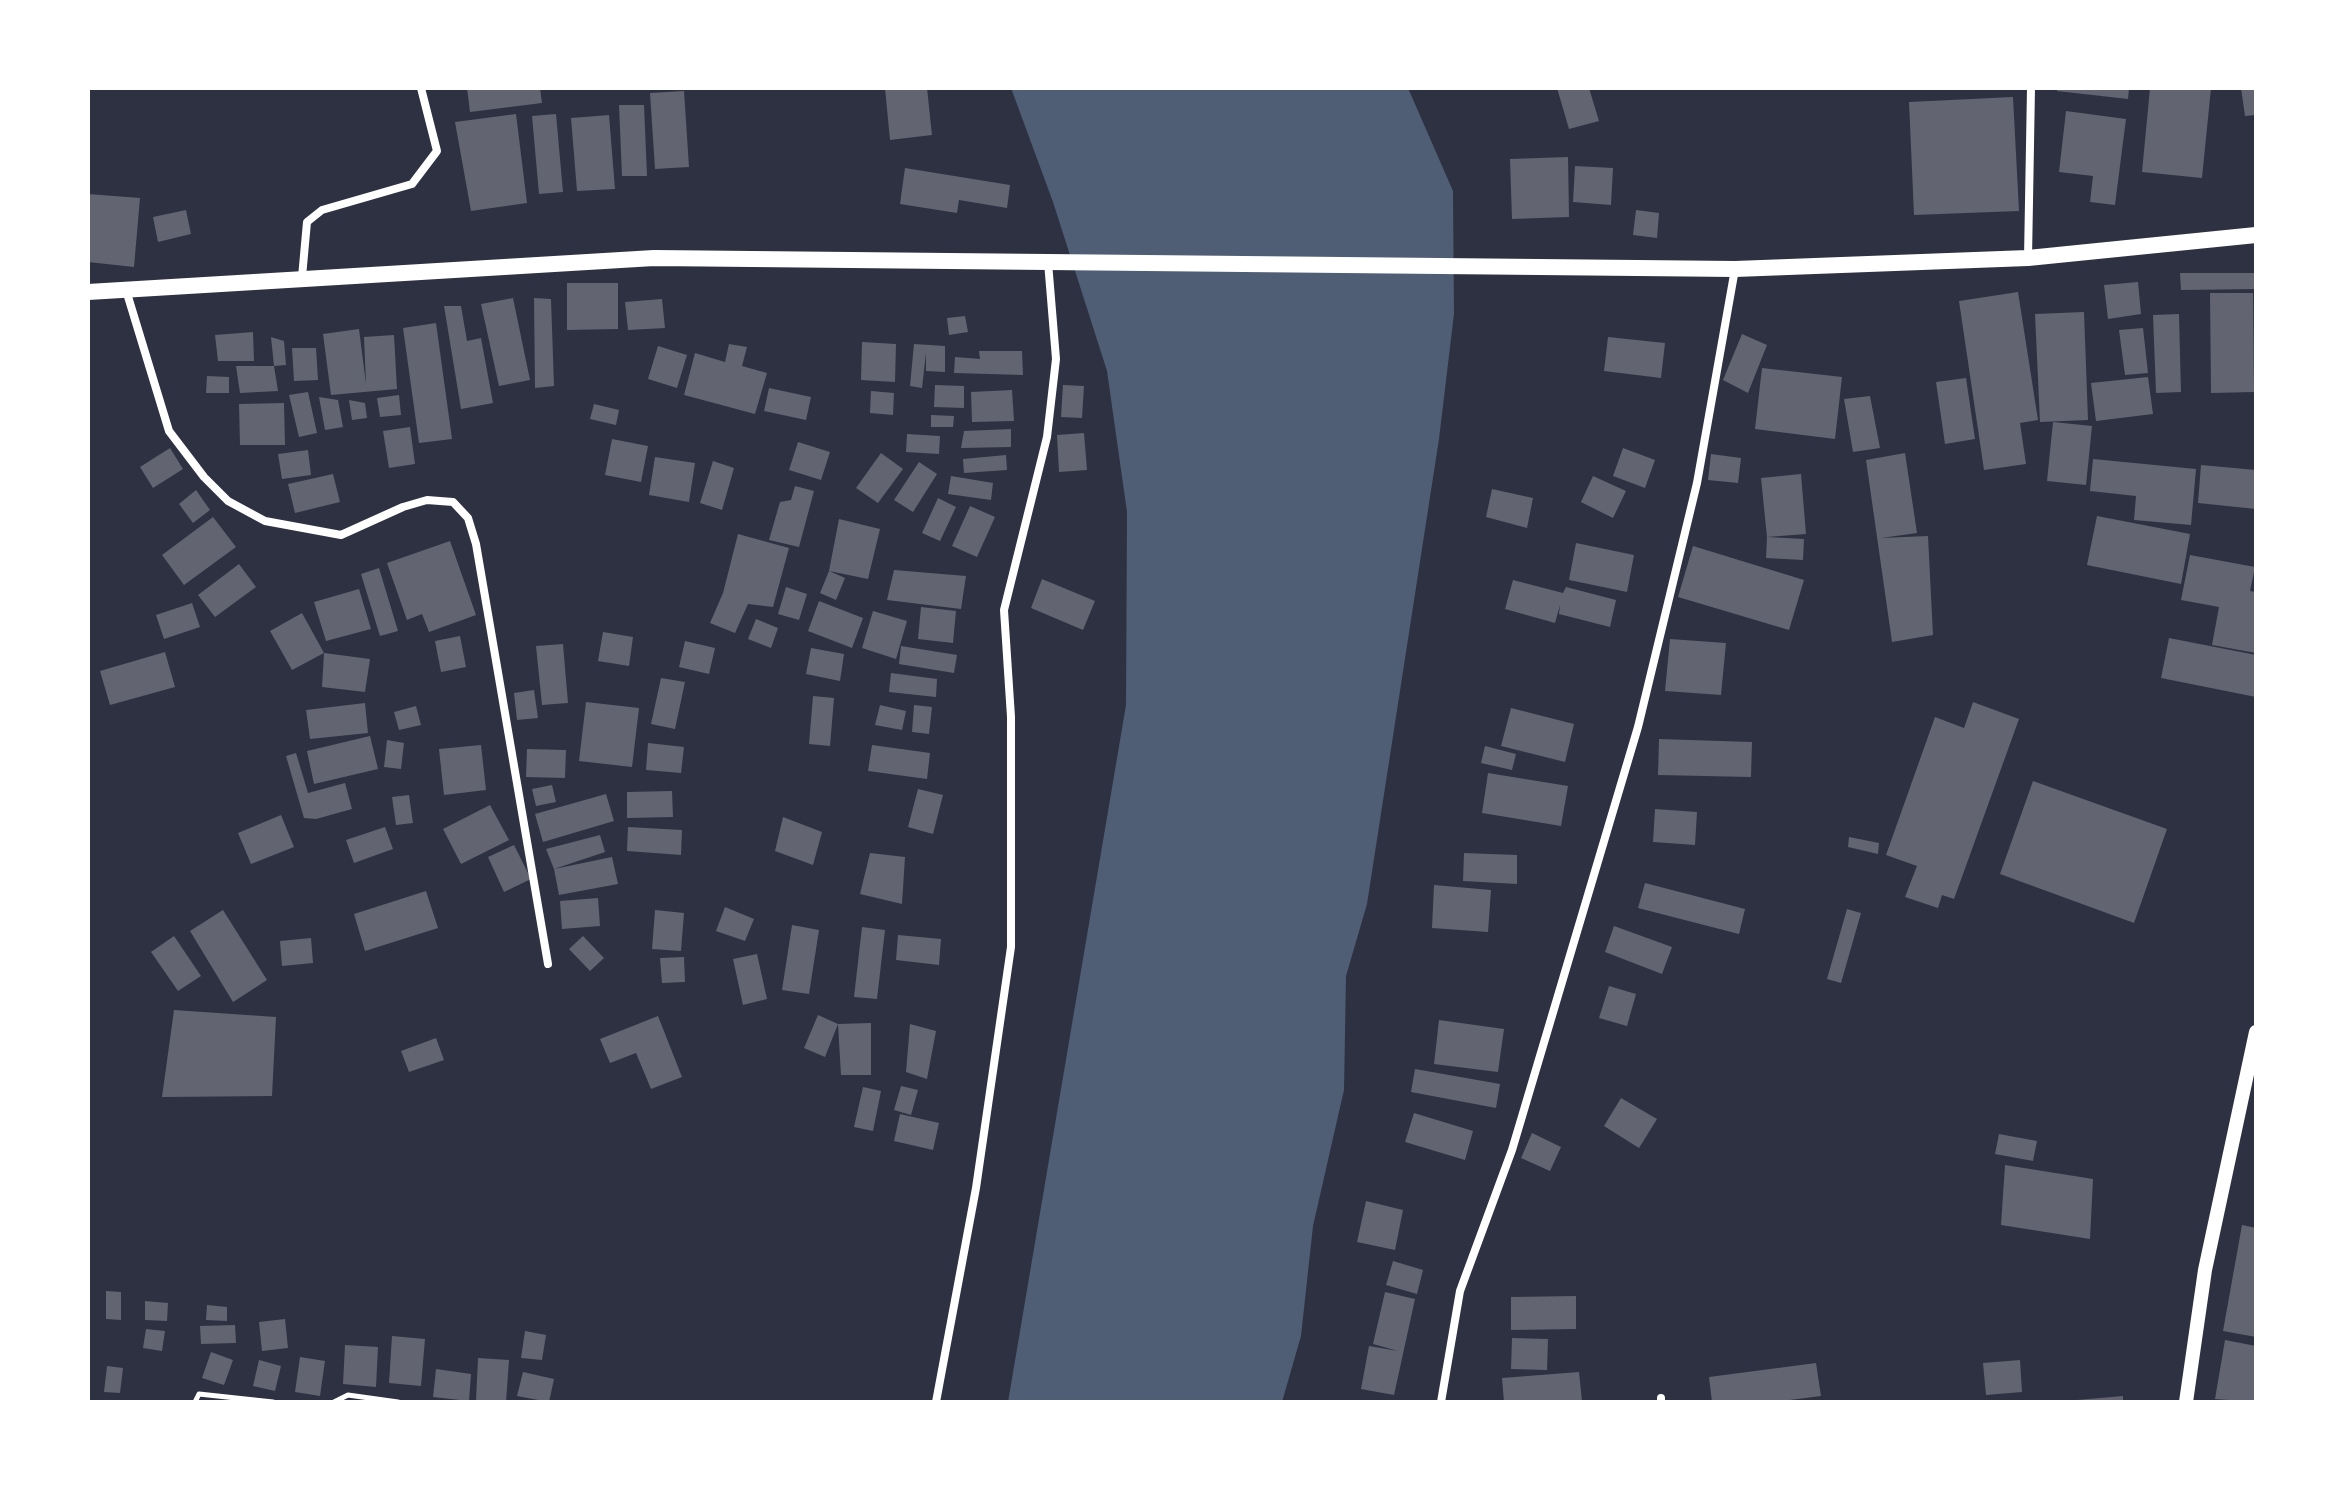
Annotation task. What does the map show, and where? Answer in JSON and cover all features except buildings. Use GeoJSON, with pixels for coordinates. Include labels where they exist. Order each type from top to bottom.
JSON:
{"type":"FeatureCollection","features":[{"type":"Feature","properties":{"kind":"main road"},"geometry":{"type":"LineString","coordinates":[[88,292],[654,258],[1735,269],[2028,258],[2256,235]]}},
{"type":"Feature","properties":{"kind":"street"},"geometry":{"type":"LineString","coordinates":[[302,277],[307,222],[322,210],[412,184],[437,151],[421,88]]}},
{"type":"Feature","properties":{"kind":"street"},"geometry":{"type":"LineString","coordinates":[[2028,258],[2031,88]]}},
{"type":"Feature","properties":{"kind":"street"},"geometry":{"type":"LineString","coordinates":[[936,1402],[976,1188],[1011,947],[1011,717],[1004,610],[1049,422],[1056,359],[1048,262]]}},
{"type":"Feature","properties":{"kind":"street"},"geometry":{"type":"LineString","coordinates":[[1441,1402],[1460,1291],[1512,1150],[1638,727],[1697,483],[1735,269]]}},
{"type":"Feature","properties":{"kind":"street"},"geometry":{"type":"LineString","coordinates":[[126,290],[169,431],[204,477],[228,501],[265,521],[341,535],[403,507],[427,500],[453,502],[468,518],[476,544],[548,964]]}},
{"type":"Feature","properties":{"kind":"street"},"geometry":{"type":"LineString","coordinates":[[2186,1402],[2205,1270],[2256,1032]]}},
{"type":"Feature","properties":{"kind":"path"},"geometry":{"type":"LineString","coordinates":[[195,1402],[199,1394],[273,1402]]}},
{"type":"Feature","properties":{"kind":"path"},"geometry":{"type":"LineString","coordinates":[[334,1402],[348,1395],[398,1402]]}},
{"type":"Feature","properties":{"kind":"water"},"geometry":{"type":"Polygon","coordinates":[[[1011,88],[1408,88],[1453,191],[1454,314],[1439,439],[1367,904],[1346,976],[1344,1090],[1313,1226],[1301,1336],[1282,1402],[1008,1402],[1126,705],[1127,512],[1107,371],[1053,202],[1011,88]]]}}]}
